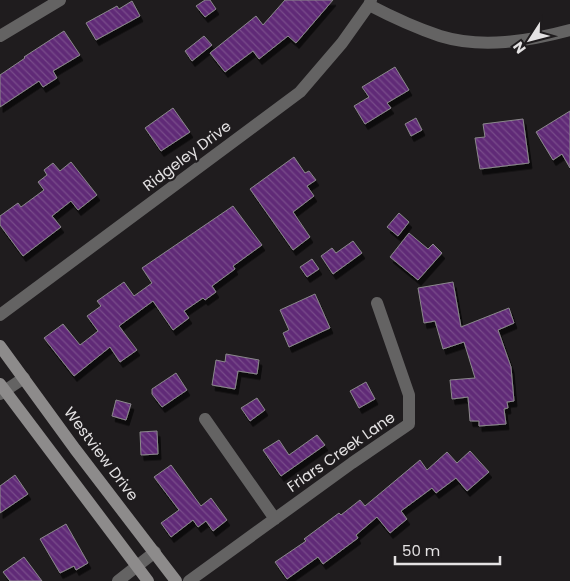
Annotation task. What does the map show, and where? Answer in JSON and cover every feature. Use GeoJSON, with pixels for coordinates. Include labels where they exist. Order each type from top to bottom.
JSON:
{"type":"FeatureCollection","features":[{"type":"Feature","properties":{"kind":"main road","name":"Westview Drive"},"geometry":{"type":"LineString","coordinates":[[0,346],[75,449],[176,581]]}},
{"type":"Feature","properties":{"kind":"main road"},"geometry":{"type":"LineString","coordinates":[[2,390],[148,581]]}},
{"type":"Feature","properties":{"kind":"street"},"geometry":{"type":"LineString","coordinates":[[0,36],[60,0]]}},
{"type":"Feature","properties":{"kind":"street"},"geometry":{"type":"LineString","coordinates":[[370,3],[399,20],[442,36],[474,42],[515,42],[542,38],[570,30]]}},
{"type":"Feature","properties":{"kind":"street","name":"Ridgeley Drive"},"geometry":{"type":"LineString","coordinates":[[0,315],[300,92],[342,43],[370,3]]}},
{"type":"Feature","properties":{"kind":"street","name":"Friars Creek Lane"},"geometry":{"type":"LineString","coordinates":[[189,581],[409,424],[409,395],[376,303]]}},
{"type":"Feature","properties":{"kind":"street"},"geometry":{"type":"LineString","coordinates":[[2,390],[24,378]]}},
{"type":"Feature","properties":{"kind":"street"},"geometry":{"type":"LineString","coordinates":[[206,419],[275,519]]}},
{"type":"Feature","properties":{"kind":"street"},"geometry":{"type":"LineString","coordinates":[[118,581],[155,552]]}},
{"type":"Feature","properties":{"kind":"building"},"geometry":{"type":"Polygon","coordinates":[[[205,0],[210,0],[216,9],[205,17],[196,6],[205,0]]]}},
{"type":"Feature","properties":{"kind":"building"},"geometry":{"type":"Polygon","coordinates":[[[285,0],[333,0],[296,43],[288,36],[259,59],[253,51],[225,72],[210,53],[256,16],[263,25],[285,0]]]}},
{"type":"Feature","properties":{"kind":"building"},"geometry":{"type":"Polygon","coordinates":[[[132,1],[140,16],[96,40],[86,23],[117,6],[119,9],[132,1]]]}},
{"type":"Feature","properties":{"kind":"building"},"geometry":{"type":"Polygon","coordinates":[[[64,31],[80,55],[53,71],[57,78],[43,87],[39,81],[0,107],[0,75],[64,31]]]}},
{"type":"Feature","properties":{"kind":"building"},"geometry":{"type":"Polygon","coordinates":[[[204,36],[212,45],[192,61],[185,51],[204,36]]]}},
{"type":"Feature","properties":{"kind":"building"},"geometry":{"type":"Polygon","coordinates":[[[395,67],[409,90],[387,103],[391,108],[365,124],[354,106],[369,97],[362,87],[395,67]]]}},
{"type":"Feature","properties":{"kind":"building"},"geometry":{"type":"Polygon","coordinates":[[[173,108],[190,132],[161,151],[145,128],[173,108]]]}},
{"type":"Feature","properties":{"kind":"building"},"geometry":{"type":"Polygon","coordinates":[[[570,111],[570,168],[562,154],[553,160],[536,132],[570,111]]]}},
{"type":"Feature","properties":{"kind":"building"},"geometry":{"type":"Polygon","coordinates":[[[416,118],[422,130],[411,136],[405,124],[416,118]]]}},
{"type":"Feature","properties":{"kind":"building"},"geometry":{"type":"Polygon","coordinates":[[[523,119],[529,163],[480,169],[475,138],[485,137],[483,124],[523,119]]]}},
{"type":"Feature","properties":{"kind":"building"},"geometry":{"type":"Polygon","coordinates":[[[294,157],[305,173],[309,171],[316,180],[307,186],[314,196],[293,212],[310,237],[293,250],[250,189],[294,157]]]}},
{"type":"Feature","properties":{"kind":"building"},"geometry":{"type":"Polygon","coordinates":[[[71,162],[97,195],[78,210],[71,201],[52,216],[61,227],[23,256],[0,225],[0,216],[18,203],[21,207],[44,190],[38,182],[47,175],[44,170],[53,163],[60,171],[71,162]]]}},
{"type":"Feature","properties":{"kind":"building"},"geometry":{"type":"Polygon","coordinates":[[[233,206],[262,245],[233,266],[235,269],[212,286],[216,292],[184,311],[189,318],[173,330],[153,301],[119,326],[137,350],[120,362],[110,347],[74,376],[44,338],[63,324],[80,345],[98,331],[87,316],[101,306],[97,301],[124,282],[134,296],[152,283],[142,268],[233,206]]]}},
{"type":"Feature","properties":{"kind":"building"},"geometry":{"type":"Polygon","coordinates":[[[399,213],[409,222],[398,236],[387,227],[399,213]]]}},
{"type":"Feature","properties":{"kind":"building"},"geometry":{"type":"Polygon","coordinates":[[[409,233],[428,249],[433,244],[442,253],[418,280],[390,257],[409,233]]]}},
{"type":"Feature","properties":{"kind":"building"},"geometry":{"type":"Polygon","coordinates":[[[353,241],[362,253],[333,274],[321,256],[332,248],[336,253],[353,241]]]}},
{"type":"Feature","properties":{"kind":"building"},"geometry":{"type":"Polygon","coordinates":[[[312,259],[319,269],[307,277],[300,267],[312,259]]]}},
{"type":"Feature","properties":{"kind":"building"},"geometry":{"type":"Polygon","coordinates":[[[453,282],[461,327],[509,308],[514,323],[498,330],[511,367],[514,401],[507,402],[508,408],[504,409],[506,424],[479,426],[479,421],[470,421],[468,397],[452,399],[450,380],[475,378],[464,342],[443,349],[435,321],[424,323],[418,288],[453,282]]]}},
{"type":"Feature","properties":{"kind":"building"},"geometry":{"type":"Polygon","coordinates":[[[315,294],[330,328],[289,347],[283,333],[289,330],[280,310],[315,294]]]}},
{"type":"Feature","properties":{"kind":"building"},"geometry":{"type":"Polygon","coordinates":[[[226,354],[259,360],[257,374],[238,371],[235,389],[212,385],[216,360],[225,362],[226,354]]]}},
{"type":"Feature","properties":{"kind":"building"},"geometry":{"type":"Polygon","coordinates":[[[176,373],[187,390],[162,407],[152,394],[152,389],[176,373]]]}},
{"type":"Feature","properties":{"kind":"building"},"geometry":{"type":"Polygon","coordinates":[[[366,382],[375,399],[359,408],[350,391],[366,382]]]}},
{"type":"Feature","properties":{"kind":"building"},"geometry":{"type":"Polygon","coordinates":[[[257,398],[265,410],[250,421],[241,408],[257,398]]]}},
{"type":"Feature","properties":{"kind":"building"},"geometry":{"type":"Polygon","coordinates":[[[116,400],[131,404],[126,420],[112,416],[116,400]]]}},
{"type":"Feature","properties":{"kind":"building"},"geometry":{"type":"Polygon","coordinates":[[[157,431],[158,454],[141,455],[140,432],[157,431]]]}},
{"type":"Feature","properties":{"kind":"building"},"geometry":{"type":"Polygon","coordinates":[[[317,435],[325,445],[281,476],[263,450],[279,440],[289,455],[317,435]]]}},
{"type":"Feature","properties":{"kind":"building"},"geometry":{"type":"Polygon","coordinates":[[[470,451],[489,472],[467,491],[456,478],[436,493],[432,488],[401,511],[407,519],[390,533],[377,517],[356,535],[358,538],[323,564],[318,557],[287,579],[275,562],[306,541],[304,539],[339,513],[341,515],[360,500],[365,506],[420,460],[427,470],[447,452],[457,463],[470,451]]]}},
{"type":"Feature","properties":{"kind":"building"},"geometry":{"type":"Polygon","coordinates":[[[171,465],[201,506],[211,498],[227,520],[213,531],[206,521],[198,527],[193,520],[171,537],[161,523],[179,510],[154,477],[171,465]]]}},
{"type":"Feature","properties":{"kind":"building"},"geometry":{"type":"Polygon","coordinates":[[[15,475],[28,494],[0,513],[0,486],[15,475]]]}},
{"type":"Feature","properties":{"kind":"building"},"geometry":{"type":"Polygon","coordinates":[[[66,524],[88,563],[76,570],[74,566],[60,573],[40,539],[66,524]]]}},
{"type":"Feature","properties":{"kind":"building"},"geometry":{"type":"Polygon","coordinates":[[[24,557],[42,581],[10,581],[3,572],[24,557]]]}}]}
